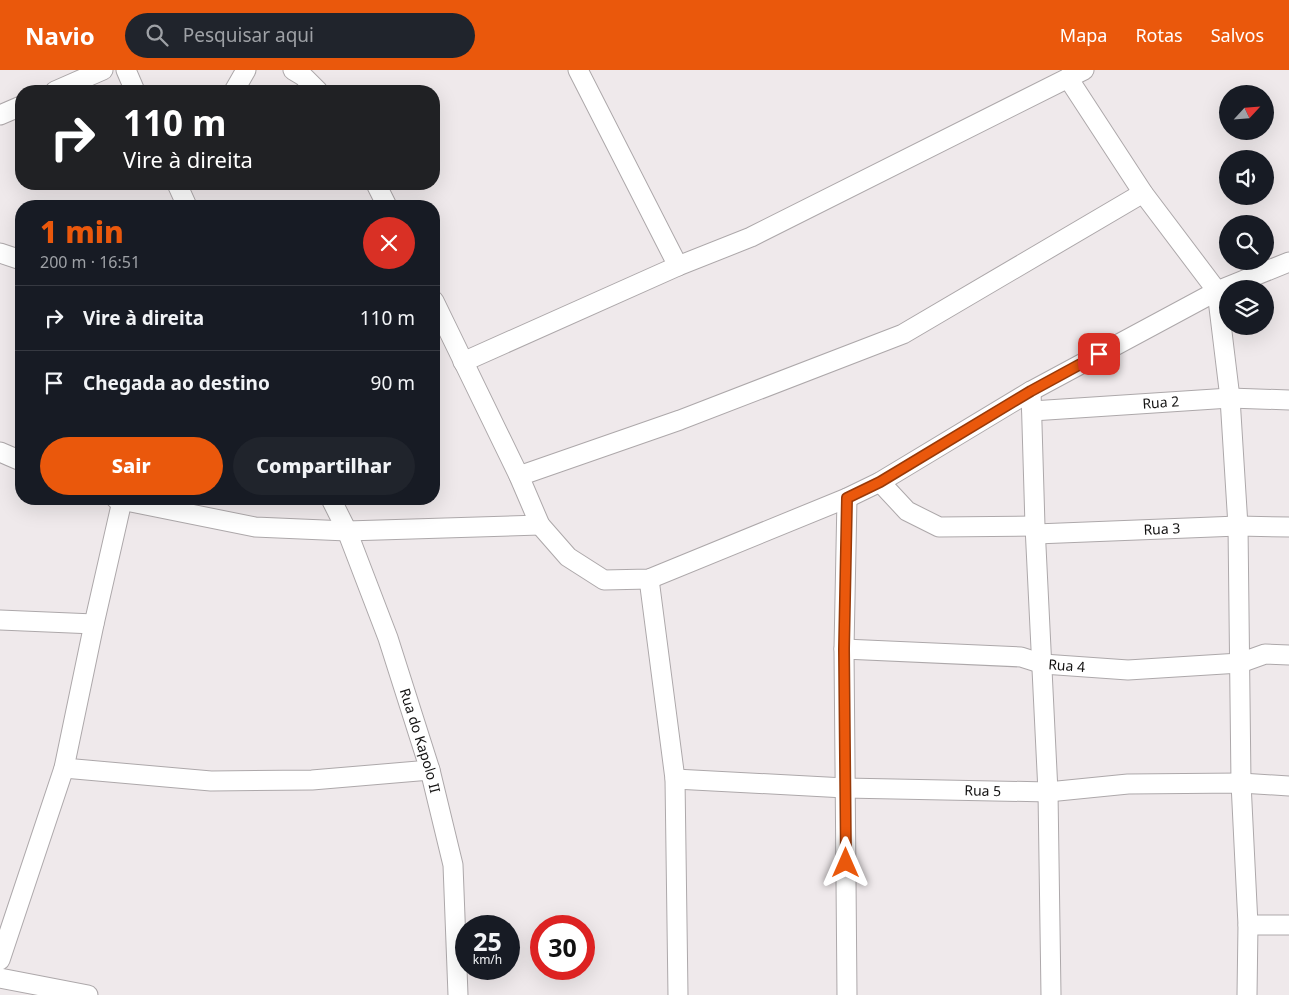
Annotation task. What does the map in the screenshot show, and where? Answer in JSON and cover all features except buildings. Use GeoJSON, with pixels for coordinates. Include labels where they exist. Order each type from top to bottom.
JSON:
{"type":"FeatureCollection","features":[{"type":"Feature","properties":{"kind":"street"},"geometry":{"type":"LineString","coordinates":[[69,85],[103,70]]}},
{"type":"Feature","properties":{"kind":"street"},"geometry":{"type":"LineString","coordinates":[[126,70],[133,85]]}},
{"type":"Feature","properties":{"kind":"street"},"geometry":{"type":"LineString","coordinates":[[237,85],[246,70]]}},
{"type":"Feature","properties":{"kind":"street"},"geometry":{"type":"LineString","coordinates":[[293,70],[312,85]]}},
{"type":"Feature","properties":{"kind":"street"},"geometry":{"type":"LineString","coordinates":[[578,70],[678,266]]}},
{"type":"Feature","properties":{"kind":"street"},"geometry":{"type":"LineString","coordinates":[[464,362],[678,266],[751,237],[1076,74],[1143,193],[1217,291],[1230,398],[1238,526],[1241,783],[1248,925],[1246,995]]}},
{"type":"Feature","properties":{"kind":"street"},"geometry":{"type":"LineString","coordinates":[[0,116],[15,109]]}},
{"type":"Feature","properties":{"kind":"street"},"geometry":{"type":"LineString","coordinates":[[519,476],[680,420],[903,334],[1143,193]]}},
{"type":"Feature","properties":{"kind":"street"},"geometry":{"type":"LineString","coordinates":[[0,253],[15,258]]}},
{"type":"Feature","properties":{"kind":"street"},"geometry":{"type":"LineString","coordinates":[[440,313],[519,476],[540,525],[568,557],[604,580],[649,580],[847,498],[880,482],[1031,391],[1217,291],[1287,263]]}},
{"type":"Feature","properties":{"kind":"street"},"geometry":{"type":"LineString","coordinates":[[1031,391],[1035,530],[1048,792],[1051,995]]}},
{"type":"Feature","properties":{"kind":"street","name":"Rua 2"},"geometry":{"type":"LineString","coordinates":[[1032,411],[1230,398],[1289,400]]}},
{"type":"Feature","properties":{"kind":"street"},"geometry":{"type":"LineString","coordinates":[[0,452],[15,458]]}},
{"type":"Feature","properties":{"kind":"street","name":"Rua 3"},"geometry":{"type":"LineString","coordinates":[[880,482],[907,511],[939,527],[1035,530],[1238,526],[1289,527]]}},
{"type":"Feature","properties":{"kind":"street"},"geometry":{"type":"LineString","coordinates":[[847,498],[844,649],[847,995]]}},
{"type":"Feature","properties":{"kind":"street"},"geometry":{"type":"LineString","coordinates":[[0,960],[64,768],[118,505]]}},
{"type":"Feature","properties":{"kind":"street"},"geometry":{"type":"LineString","coordinates":[[144,505],[255,527],[347,531],[540,525]]}},
{"type":"Feature","properties":{"kind":"street","name":"Rua do Kapolo II"},"geometry":{"type":"LineString","coordinates":[[334,505],[347,531],[388,638],[430,770],[453,865],[458,995]]}},
{"type":"Feature","properties":{"kind":"street"},"geometry":{"type":"LineString","coordinates":[[649,580],[675,779],[678,995]]}},
{"type":"Feature","properties":{"kind":"street"},"geometry":{"type":"LineString","coordinates":[[0,620],[94,624]]}},
{"type":"Feature","properties":{"kind":"street","name":"Rua 4"},"geometry":{"type":"LineString","coordinates":[[844,649],[1022,658],[1043,664],[1128,670],[1240,663],[1265,654],[1289,655]]}},
{"type":"Feature","properties":{"kind":"street"},"geometry":{"type":"LineString","coordinates":[[64,768],[211,781],[312,780],[430,770]]}},
{"type":"Feature","properties":{"kind":"street","name":"Rua 5"},"geometry":{"type":"LineString","coordinates":[[675,779],[845,788],[1048,792],[1128,784],[1241,783],[1289,786]]}},
{"type":"Feature","properties":{"kind":"street"},"geometry":{"type":"LineString","coordinates":[[1248,925],[1289,925]]}},
{"type":"Feature","properties":{"kind":"street"},"geometry":{"type":"LineString","coordinates":[[0,978],[88,995]]}},
{"type":"Feature","properties":{"kind":"route"},"geometry":{"type":"LineString","coordinates":[[846,863],[844,649],[847,498],[880,482],[1031,391],[1099,354]]}}]}
